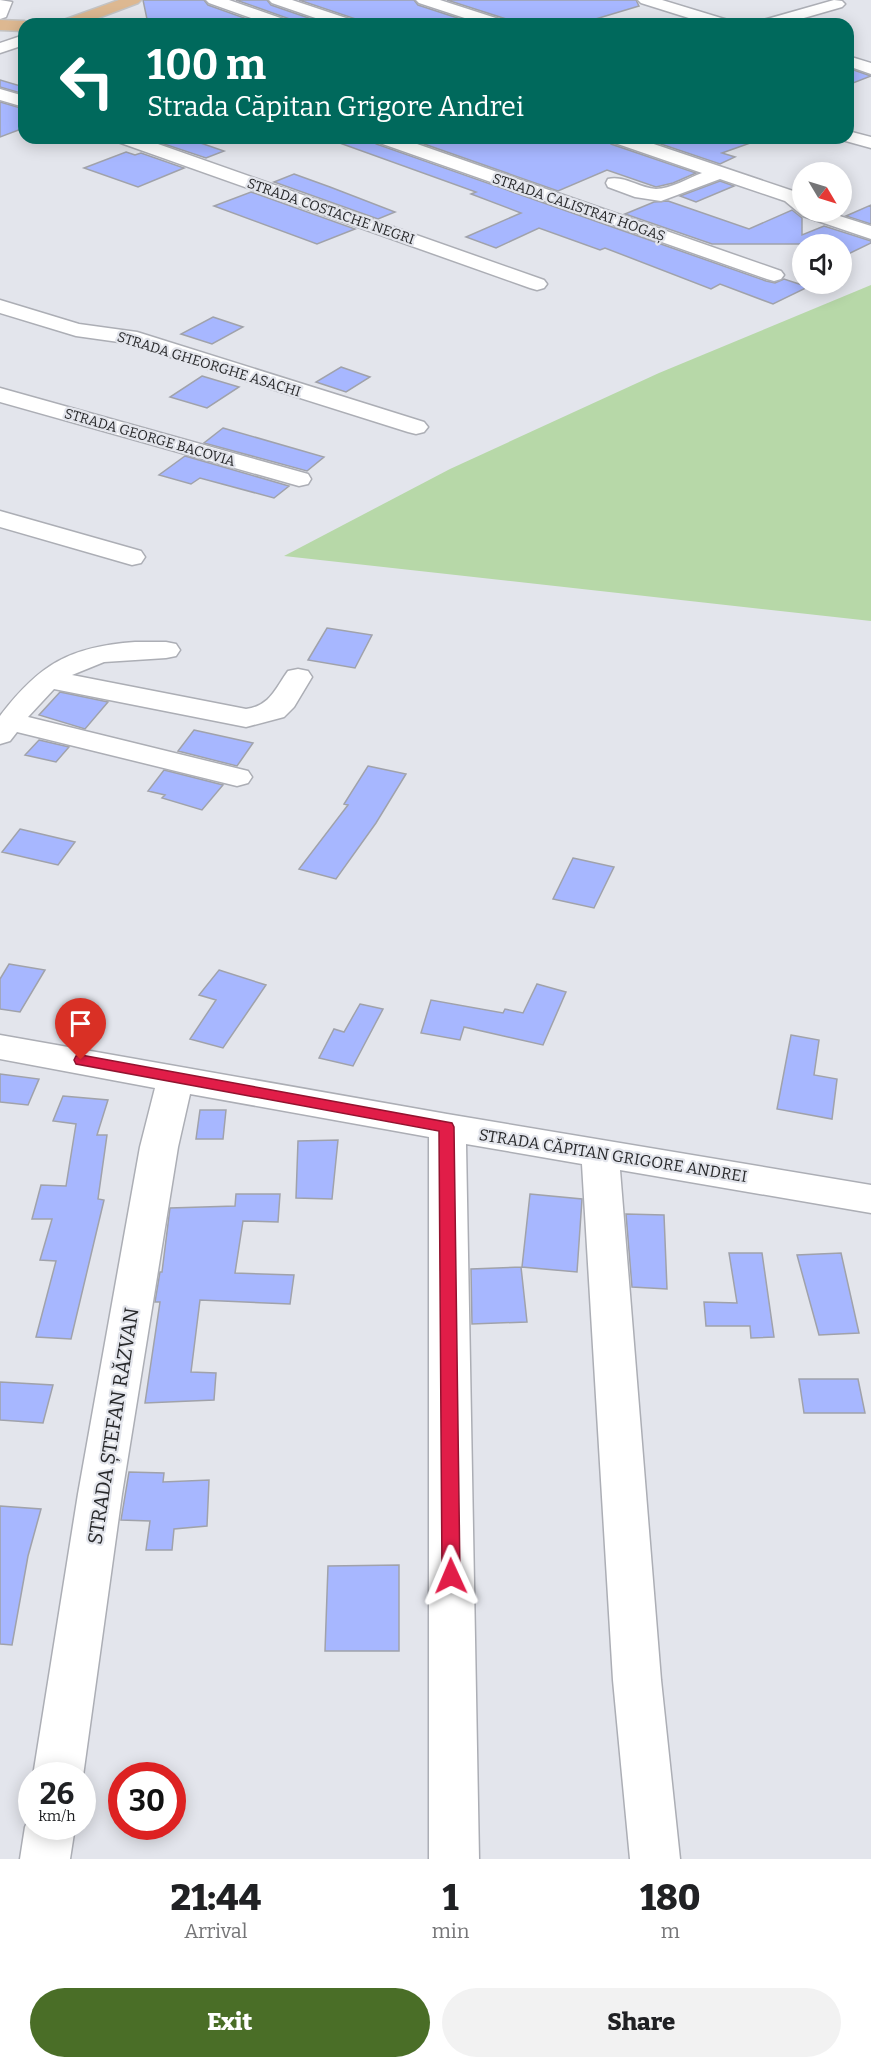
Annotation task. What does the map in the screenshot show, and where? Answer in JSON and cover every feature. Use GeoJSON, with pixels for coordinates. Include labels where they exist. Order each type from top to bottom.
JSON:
{"type":"FeatureCollection","features":[{"type":"Feature","properties":{"kind":"main road"},"geometry":{"type":"LineString","coordinates":[[84,18],[133,0]]}},
{"type":"Feature","properties":{"kind":"main road"},"geometry":{"type":"LineString","coordinates":[[0,26],[18,26]]}},
{"type":"Feature","properties":{"kind":"street"},"geometry":{"type":"LineString","coordinates":[[214,0],[266,18]]}},
{"type":"Feature","properties":{"kind":"street"},"geometry":{"type":"LineString","coordinates":[[277,0],[331,18]]}},
{"type":"Feature","properties":{"kind":"street"},"geometry":{"type":"LineString","coordinates":[[424,0],[480,18]]}},
{"type":"Feature","properties":{"kind":"street"},"geometry":{"type":"LineString","coordinates":[[646,0],[705,18]]}},
{"type":"Feature","properties":{"kind":"street"},"geometry":{"type":"LineString","coordinates":[[671,8],[696,0]]}},
{"type":"Feature","properties":{"kind":"street"},"geometry":{"type":"LineString","coordinates":[[0,1],[4,2],[0,14]]}},
{"type":"Feature","properties":{"kind":"street"},"geometry":{"type":"LineString","coordinates":[[787,18],[837,4]]}},
{"type":"Feature","properties":{"kind":"street"},"geometry":{"type":"LineString","coordinates":[[671,8],[675,18]]}},
{"type":"Feature","properties":{"kind":"street"},"geometry":{"type":"LineString","coordinates":[[0,48],[18,42]]}},
{"type":"Feature","properties":{"kind":"street"},"geometry":{"type":"LineString","coordinates":[[854,64],[871,69]]}},
{"type":"Feature","properties":{"kind":"street"},"geometry":{"type":"LineString","coordinates":[[0,94],[18,100]]}},
{"type":"Feature","properties":{"kind":"street"},"geometry":{"type":"LineString","coordinates":[[854,138],[871,143]]}},
{"type":"Feature","properties":{"kind":"street","name":"STRADA COSTACHE NEGRI"},"geometry":{"type":"LineString","coordinates":[[141,144],[537,284]]}},
{"type":"Feature","properties":{"kind":"street","name":"STRADA CALISTRAT HOGAȘ"},"geometry":{"type":"LineString","coordinates":[[400,144],[774,275]]}},
{"type":"Feature","properties":{"kind":"street"},"geometry":{"type":"LineString","coordinates":[[636,144],[792,197]]}},
{"type":"Feature","properties":{"kind":"street"},"geometry":{"type":"LineString","coordinates":[[615,183],[642,193],[661,195],[720,172]]}},
{"type":"Feature","properties":{"kind":"street"},"geometry":{"type":"LineString","coordinates":[[839,222],[871,233]]}},
{"type":"Feature","properties":{"kind":"street","name":"STRADA GHEORGHE ASACHI"},"geometry":{"type":"LineString","coordinates":[[0,306],[76,330],[129,337],[416,427]]}},
{"type":"Feature","properties":{"kind":"street","name":"STRADA GEORGE BACOVIA"},"geometry":{"type":"LineString","coordinates":[[0,395],[299,479]]}},
{"type":"Feature","properties":{"kind":"street"},"geometry":{"type":"LineString","coordinates":[[0,422],[28,403]]}},
{"type":"Feature","properties":{"kind":"street"},"geometry":{"type":"LineString","coordinates":[[0,519],[132,557]]}},
{"type":"Feature","properties":{"kind":"street"},"geometry":{"type":"LineString","coordinates":[[166,650],[131,649],[103,653],[69,666],[48,679],[5,728],[237,777]]}},
{"type":"Feature","properties":{"kind":"street"},"geometry":{"type":"LineString","coordinates":[[48,679],[246,718],[266,716],[277,710],[298,676]]}},
{"type":"Feature","properties":{"kind":"street","name":"STRADA CĂPITAN GRIGORE ANDREI"},"geometry":{"type":"LineString","coordinates":[[0,1047],[447,1127],[871,1199]]}},
{"type":"Feature","properties":{"kind":"street","name":"STRADA ȘTEFAN RĂZVAN"},"geometry":{"type":"LineString","coordinates":[[60,1762],[102,1482],[159,1147],[176,1077]]}},
{"type":"Feature","properties":{"kind":"street"},"geometry":{"type":"LineString","coordinates":[[447,1127],[454,1859]]}},
{"type":"Feature","properties":{"kind":"street"},"geometry":{"type":"LineString","coordinates":[[600,1152],[637,1680],[655,1859]]}},
{"type":"Feature","properties":{"kind":"street"},"geometry":{"type":"LineString","coordinates":[[45,1859],[48,1840]]}},
{"type":"Feature","properties":{"kind":"green space"},"geometry":{"type":"Polygon","coordinates":[[[871,285],[871,621],[284,556],[450,469],[659,373],[871,285]]]}},
{"type":"Feature","properties":{"kind":"building"},"geometry":{"type":"Polygon","coordinates":[[[143,0],[204,0],[208,5],[244,18],[147,18],[143,0]]]}},
{"type":"Feature","properties":{"kind":"building"},"geometry":{"type":"Polygon","coordinates":[[[236,0],[267,0],[271,5],[309,18],[287,18],[236,0]]]}},
{"type":"Feature","properties":{"kind":"building"},"geometry":{"type":"Polygon","coordinates":[[[299,0],[414,0],[418,5],[458,18],[353,18],[299,0]]]}},
{"type":"Feature","properties":{"kind":"building"},"geometry":{"type":"Polygon","coordinates":[[[447,0],[636,0],[639,6],[599,18],[503,18],[447,0]]]}},
{"type":"Feature","properties":{"kind":"building"},"geometry":{"type":"Polygon","coordinates":[[[854,70],[871,76],[854,83],[854,70]]]}},
{"type":"Feature","properties":{"kind":"building"},"geometry":{"type":"Polygon","coordinates":[[[0,80],[18,85],[18,92],[0,87],[0,80]]]}},
{"type":"Feature","properties":{"kind":"building"},"geometry":{"type":"Polygon","coordinates":[[[0,102],[18,107],[18,130],[0,137],[0,102]]]}},
{"type":"Feature","properties":{"kind":"building"},"geometry":{"type":"Polygon","coordinates":[[[164,144],[204,144],[224,151],[206,158],[164,144]]]}},
{"type":"Feature","properties":{"kind":"building"},"geometry":{"type":"Polygon","coordinates":[[[342,144],[376,144],[766,281],[775,283],[784,279],[792,282],[794,294],[773,304],[720,284],[711,289],[605,248],[600,250],[539,228],[496,248],[466,237],[521,213],[471,194],[476,192],[342,144]]]}},
{"type":"Feature","properties":{"kind":"building"},"geometry":{"type":"Polygon","coordinates":[[[424,144],[611,144],[696,173],[673,183],[656,187],[607,170],[558,191],[424,144]]]}},
{"type":"Feature","properties":{"kind":"building"},"geometry":{"type":"Polygon","coordinates":[[[661,144],[748,144],[722,153],[735,157],[720,164],[661,144]]]}},
{"type":"Feature","properties":{"kind":"building"},"geometry":{"type":"Polygon","coordinates":[[[126,152],[135,155],[141,153],[184,168],[138,187],[84,168],[126,152]]]}},
{"type":"Feature","properties":{"kind":"building"},"geometry":{"type":"Polygon","coordinates":[[[294,174],[395,212],[378,219],[274,182],[294,174]]]}},
{"type":"Feature","properties":{"kind":"building"},"geometry":{"type":"Polygon","coordinates":[[[720,181],[734,186],[696,202],[680,196],[720,181]]]}},
{"type":"Feature","properties":{"kind":"building"},"geometry":{"type":"Polygon","coordinates":[[[251,192],[355,229],[317,244],[214,206],[251,192]]]}},
{"type":"Feature","properties":{"kind":"building"},"geometry":{"type":"Polygon","coordinates":[[[668,201],[749,229],[792,210],[792,222],[802,222],[802,234],[792,234],[792,244],[712,244],[625,214],[654,202],[668,201]]]}},
{"type":"Feature","properties":{"kind":"building"},"geometry":{"type":"Polygon","coordinates":[[[871,205],[871,224],[852,218],[852,213],[871,205]]]}},
{"type":"Feature","properties":{"kind":"building"},"geometry":{"type":"Polygon","coordinates":[[[824,226],[849,234],[804,234],[824,226]]]}},
{"type":"Feature","properties":{"kind":"building"},"geometry":{"type":"Polygon","coordinates":[[[852,235],[871,241],[852,252],[852,235]]]}},
{"type":"Feature","properties":{"kind":"building"},"geometry":{"type":"Polygon","coordinates":[[[213,317],[243,327],[212,344],[181,334],[213,317]]]}},
{"type":"Feature","properties":{"kind":"building"},"geometry":{"type":"Polygon","coordinates":[[[341,367],[370,377],[346,392],[316,382],[341,367]]]}},
{"type":"Feature","properties":{"kind":"building"},"geometry":{"type":"Polygon","coordinates":[[[202,376],[239,387],[207,408],[170,397],[202,376]]]}},
{"type":"Feature","properties":{"kind":"building"},"geometry":{"type":"Polygon","coordinates":[[[223,428],[324,457],[307,471],[204,443],[223,428]]]}},
{"type":"Feature","properties":{"kind":"building"},"geometry":{"type":"Polygon","coordinates":[[[185,456],[289,486],[274,498],[200,478],[191,484],[159,475],[185,456]]]}},
{"type":"Feature","properties":{"kind":"building"},"geometry":{"type":"Polygon","coordinates":[[[327,628],[372,635],[355,668],[308,660],[327,628]]]}},
{"type":"Feature","properties":{"kind":"building"},"geometry":{"type":"Polygon","coordinates":[[[60,692],[108,702],[85,729],[39,715],[60,692]]]}},
{"type":"Feature","properties":{"kind":"building"},"geometry":{"type":"Polygon","coordinates":[[[194,730],[253,743],[237,766],[178,751],[194,730]]]}},
{"type":"Feature","properties":{"kind":"building"},"geometry":{"type":"Polygon","coordinates":[[[39,740],[69,747],[56,762],[25,755],[39,740]]]}},
{"type":"Feature","properties":{"kind":"building"},"geometry":{"type":"Polygon","coordinates":[[[368,766],[406,774],[376,823],[336,879],[299,869],[348,805],[344,804],[368,766]]]}},
{"type":"Feature","properties":{"kind":"building"},"geometry":{"type":"Polygon","coordinates":[[[164,770],[223,785],[202,810],[162,798],[165,795],[148,791],[164,770]]]}},
{"type":"Feature","properties":{"kind":"building"},"geometry":{"type":"Polygon","coordinates":[[[20,829],[75,842],[58,865],[2,852],[20,829]]]}},
{"type":"Feature","properties":{"kind":"building"},"geometry":{"type":"Polygon","coordinates":[[[573,858],[614,867],[594,908],[553,899],[573,858]]]}},
{"type":"Feature","properties":{"kind":"building"},"geometry":{"type":"Polygon","coordinates":[[[9,964],[45,970],[20,1012],[0,1009],[0,979],[9,964]]]}},
{"type":"Feature","properties":{"kind":"building"},"geometry":{"type":"Polygon","coordinates":[[[219,970],[266,985],[223,1048],[190,1039],[216,1000],[199,995],[219,970]]]}},
{"type":"Feature","properties":{"kind":"building"},"geometry":{"type":"Polygon","coordinates":[[[537,984],[566,992],[543,1045],[464,1027],[460,1040],[421,1033],[431,1000],[503,1013],[505,1009],[523,1013],[537,984]]]}},
{"type":"Feature","properties":{"kind":"building"},"geometry":{"type":"Polygon","coordinates":[[[360,1004],[383,1009],[353,1066],[319,1058],[334,1029],[344,1032],[360,1004]]]}},
{"type":"Feature","properties":{"kind":"building"},"geometry":{"type":"Polygon","coordinates":[[[791,1035],[819,1040],[814,1075],[837,1079],[832,1119],[777,1109],[791,1035]]]}},
{"type":"Feature","properties":{"kind":"building"},"geometry":{"type":"Polygon","coordinates":[[[0,1074],[39,1079],[28,1105],[0,1102],[0,1074]]]}},
{"type":"Feature","properties":{"kind":"building"},"geometry":{"type":"Polygon","coordinates":[[[63,1096],[108,1100],[97,1135],[107,1135],[98,1199],[104,1200],[71,1339],[36,1337],[56,1261],[40,1260],[52,1219],[32,1219],[41,1185],[66,1186],[76,1124],[53,1121],[63,1096]]]}},
{"type":"Feature","properties":{"kind":"building"},"geometry":{"type":"Polygon","coordinates":[[[200,1110],[226,1110],[223,1139],[196,1139],[200,1110]]]}},
{"type":"Feature","properties":{"kind":"building"},"geometry":{"type":"Polygon","coordinates":[[[338,1140],[332,1199],[296,1198],[298,1141],[338,1140]]]}},
{"type":"Feature","properties":{"kind":"building"},"geometry":{"type":"Polygon","coordinates":[[[236,1194],[280,1194],[278,1222],[243,1221],[235,1273],[294,1275],[290,1304],[200,1300],[191,1372],[216,1373],[214,1400],[145,1403],[160,1302],[155,1302],[160,1272],[162,1272],[170,1208],[235,1206],[236,1194]]]}},
{"type":"Feature","properties":{"kind":"building"},"geometry":{"type":"Polygon","coordinates":[[[530,1194],[582,1199],[577,1272],[522,1267],[530,1194]]]}},
{"type":"Feature","properties":{"kind":"building"},"geometry":{"type":"Polygon","coordinates":[[[626,1214],[664,1215],[667,1289],[632,1287],[626,1214]]]}},
{"type":"Feature","properties":{"kind":"building"},"geometry":{"type":"Polygon","coordinates":[[[729,1253],[762,1253],[774,1337],[751,1338],[750,1326],[706,1326],[704,1302],[737,1303],[729,1253]]]}},
{"type":"Feature","properties":{"kind":"building"},"geometry":{"type":"Polygon","coordinates":[[[841,1253],[859,1333],[819,1335],[797,1255],[841,1253]]]}},
{"type":"Feature","properties":{"kind":"building"},"geometry":{"type":"Polygon","coordinates":[[[521,1267],[527,1322],[472,1324],[471,1269],[521,1267]]]}},
{"type":"Feature","properties":{"kind":"building"},"geometry":{"type":"Polygon","coordinates":[[[799,1379],[858,1379],[865,1413],[804,1413],[799,1379]]]}},
{"type":"Feature","properties":{"kind":"building"},"geometry":{"type":"Polygon","coordinates":[[[0,1382],[53,1385],[43,1423],[0,1420],[0,1382]]]}},
{"type":"Feature","properties":{"kind":"building"},"geometry":{"type":"Polygon","coordinates":[[[129,1472],[164,1473],[163,1482],[209,1480],[207,1526],[174,1529],[172,1550],[146,1550],[150,1521],[121,1520],[129,1472]]]}},
{"type":"Feature","properties":{"kind":"building"},"geometry":{"type":"Polygon","coordinates":[[[0,1506],[41,1509],[28,1556],[12,1645],[0,1644],[0,1506]]]}},
{"type":"Feature","properties":{"kind":"building"},"geometry":{"type":"Polygon","coordinates":[[[399,1565],[399,1651],[325,1651],[328,1566],[399,1565]]]}},
{"type":"Feature","properties":{"kind":"route"},"geometry":{"type":"LineString","coordinates":[[81,1060],[447,1127],[451,1576]]}}]}
